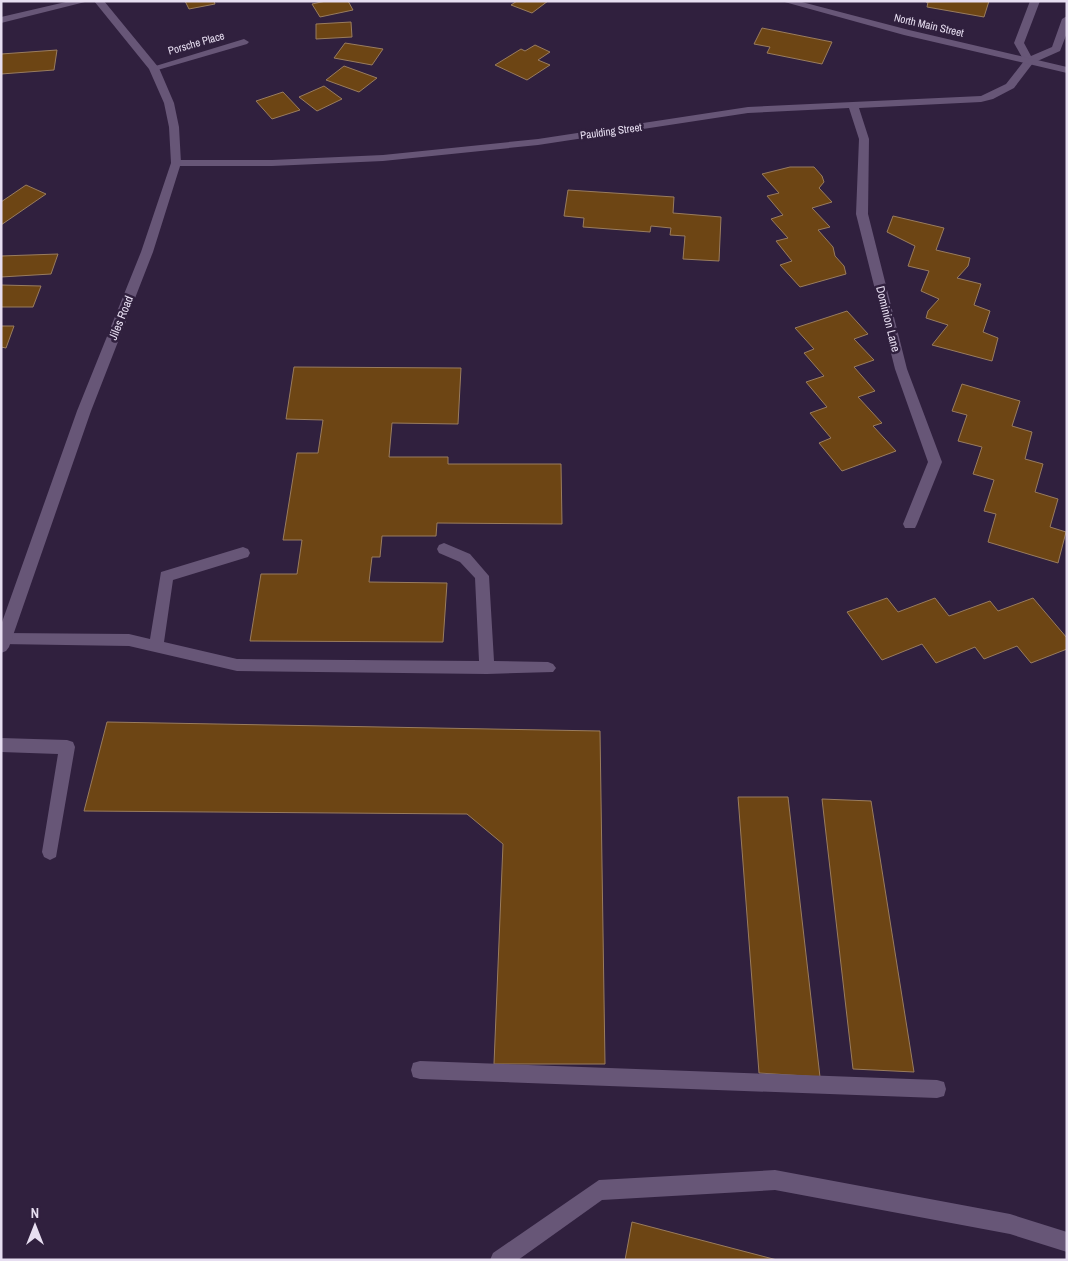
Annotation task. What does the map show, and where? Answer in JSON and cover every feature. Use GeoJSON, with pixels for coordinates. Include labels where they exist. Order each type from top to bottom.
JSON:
{"type":"FeatureCollection","features":[{"type":"Feature","properties":{"kind":"street"},"geometry":{"type":"LineString","coordinates":[[1,20],[84,1]]}},
{"type":"Feature","properties":{"kind":"street","name":"Jiles Road"},"geometry":{"type":"LineString","coordinates":[[2,642],[81,419],[148,252],[176,163],[175,136],[169,102],[154,68],[99,1]]}},
{"type":"Feature","properties":{"kind":"street","name":"North Main Street"},"geometry":{"type":"LineString","coordinates":[[786,1],[907,33],[1067,70]]}},
{"type":"Feature","properties":{"kind":"street"},"geometry":{"type":"LineString","coordinates":[[1035,1],[1019,42],[1030,61],[1056,49],[1067,19]]}},
{"type":"Feature","properties":{"kind":"street","name":"Porsche Place"},"geometry":{"type":"LineString","coordinates":[[154,68],[244,42]]}},
{"type":"Feature","properties":{"kind":"street","name":"Paulding Street"},"geometry":{"type":"LineString","coordinates":[[176,163],[316,162],[452,153],[748,110],[981,99],[996,96],[1012,86],[1030,61]]}},
{"type":"Feature","properties":{"kind":"street","name":"Dominion Lane"},"geometry":{"type":"LineString","coordinates":[[854,106],[864,139],[862,214],[900,369],[935,462],[910,524]]}},
{"type":"Feature","properties":{"kind":"street"},"geometry":{"type":"LineString","coordinates":[[444,549],[465,558],[482,576],[487,668]]}},
{"type":"Feature","properties":{"kind":"street"},"geometry":{"type":"LineString","coordinates":[[156,646],[166,576],[243,553]]}},
{"type":"Feature","properties":{"kind":"street"},"geometry":{"type":"LineString","coordinates":[[2,642],[129,640],[237,665],[548,668]]}},
{"type":"Feature","properties":{"kind":"street"},"geometry":{"type":"LineString","coordinates":[[1,745],[67,747],[50,852]]}},
{"type":"Feature","properties":{"kind":"street"},"geometry":{"type":"LineString","coordinates":[[420,1070],[937,1089]]}},
{"type":"Feature","properties":{"kind":"street"},"geometry":{"type":"LineString","coordinates":[[500,1260],[599,1190],[775,1180],[1010,1224],[1067,1242]]}},
{"type":"Feature","properties":{"kind":"building"},"geometry":{"type":"Polygon","coordinates":[[[185,1],[214,1],[215,4],[189,9],[185,1]]]}},
{"type":"Feature","properties":{"kind":"building"},"geometry":{"type":"Polygon","coordinates":[[[326,1],[348,1],[353,10],[320,17],[312,4],[326,1]]]}},
{"type":"Feature","properties":{"kind":"building"},"geometry":{"type":"Polygon","coordinates":[[[517,1],[548,1],[532,13],[511,5],[517,1]]]}},
{"type":"Feature","properties":{"kind":"building"},"geometry":{"type":"Polygon","coordinates":[[[989,1],[984,17],[927,7],[928,2],[926,2],[989,1]]]}},
{"type":"Feature","properties":{"kind":"building"},"geometry":{"type":"Polygon","coordinates":[[[351,22],[352,37],[316,39],[316,24],[351,22]]]}},
{"type":"Feature","properties":{"kind":"building"},"geometry":{"type":"Polygon","coordinates":[[[762,28],[832,42],[822,64],[767,53],[770,47],[754,44],[762,28]]]}},
{"type":"Feature","properties":{"kind":"building"},"geometry":{"type":"Polygon","coordinates":[[[345,43],[383,49],[372,65],[334,58],[345,43]]]}},
{"type":"Feature","properties":{"kind":"building"},"geometry":{"type":"Polygon","coordinates":[[[535,45],[550,52],[538,60],[550,65],[527,80],[495,65],[521,49],[525,51],[535,45]]]}},
{"type":"Feature","properties":{"kind":"building"},"geometry":{"type":"Polygon","coordinates":[[[57,50],[54,70],[1,74],[1,54],[57,50]]]}},
{"type":"Feature","properties":{"kind":"building"},"geometry":{"type":"Polygon","coordinates":[[[344,66],[377,78],[359,92],[326,80],[344,66]]]}},
{"type":"Feature","properties":{"kind":"building"},"geometry":{"type":"Polygon","coordinates":[[[324,86],[342,99],[317,111],[299,97],[324,86]]]}},
{"type":"Feature","properties":{"kind":"building"},"geometry":{"type":"Polygon","coordinates":[[[283,92],[300,110],[272,119],[256,101],[283,92]]]}},
{"type":"Feature","properties":{"kind":"building"},"geometry":{"type":"Polygon","coordinates":[[[790,167],[814,167],[822,176],[824,182],[819,188],[832,202],[812,208],[830,227],[818,230],[833,247],[835,256],[844,266],[846,274],[800,287],[780,265],[792,261],[776,241],[788,238],[771,219],[783,215],[767,196],[779,193],[762,174],[790,167]]]}},
{"type":"Feature","properties":{"kind":"building"},"geometry":{"type":"Polygon","coordinates":[[[26,185],[46,194],[1,225],[1,202],[26,185]]]}},
{"type":"Feature","properties":{"kind":"building"},"geometry":{"type":"Polygon","coordinates":[[[568,190],[674,197],[673,213],[721,217],[719,261],[683,259],[685,236],[670,235],[671,228],[651,226],[650,232],[583,227],[584,218],[564,216],[568,190]]]}},
{"type":"Feature","properties":{"kind":"building"},"geometry":{"type":"Polygon","coordinates":[[[893,216],[944,228],[936,250],[970,258],[968,266],[957,278],[981,284],[974,305],[990,311],[983,332],[998,338],[992,361],[932,345],[948,325],[926,318],[928,311],[939,299],[921,291],[929,271],[908,266],[915,246],[887,232],[893,216]]]}},
{"type":"Feature","properties":{"kind":"building"},"geometry":{"type":"Polygon","coordinates":[[[58,254],[51,274],[1,277],[1,256],[58,254]]]}},
{"type":"Feature","properties":{"kind":"building"},"geometry":{"type":"Polygon","coordinates":[[[1,285],[41,286],[33,307],[1,307],[1,285]]]}},
{"type":"Feature","properties":{"kind":"building"},"geometry":{"type":"Polygon","coordinates":[[[847,311],[868,334],[854,339],[874,360],[854,367],[875,391],[858,397],[882,423],[873,426],[896,451],[842,471],[819,443],[831,438],[810,413],[827,407],[806,382],[824,376],[804,353],[814,349],[795,328],[847,311]]]}},
{"type":"Feature","properties":{"kind":"building"},"geometry":{"type":"Polygon","coordinates":[[[1,326],[14,326],[6,348],[1,347],[1,326]]]}},
{"type":"Feature","properties":{"kind":"building"},"geometry":{"type":"Polygon","coordinates":[[[294,367],[461,368],[458,424],[392,423],[389,457],[448,457],[448,464],[561,464],[562,524],[437,523],[436,536],[382,536],[380,557],[372,557],[369,582],[447,583],[443,642],[250,641],[261,574],[297,574],[302,540],[283,540],[297,453],[318,453],[323,420],[286,419],[294,367]]]}},
{"type":"Feature","properties":{"kind":"building"},"geometry":{"type":"Polygon","coordinates":[[[962,384],[1020,401],[1012,426],[1032,432],[1025,459],[1043,464],[1035,492],[1058,499],[1050,527],[1066,532],[1058,563],[988,542],[996,514],[984,511],[994,480],[973,474],[982,447],[958,441],[967,415],[952,411],[962,384]]]}},
{"type":"Feature","properties":{"kind":"building"},"geometry":{"type":"Polygon","coordinates":[[[887,598],[898,612],[935,598],[949,616],[990,601],[998,611],[1033,598],[1067,638],[1067,649],[1031,663],[1017,646],[984,659],[975,647],[936,663],[922,644],[882,660],[847,612],[887,598]]]}},
{"type":"Feature","properties":{"kind":"building"},"geometry":{"type":"Polygon","coordinates":[[[107,722],[600,731],[605,1064],[494,1064],[503,844],[467,814],[84,811],[107,722]]]}},
{"type":"Feature","properties":{"kind":"building"},"geometry":{"type":"Polygon","coordinates":[[[738,797],[788,797],[820,1077],[759,1073],[738,797]]]}},
{"type":"Feature","properties":{"kind":"building"},"geometry":{"type":"Polygon","coordinates":[[[822,799],[871,801],[914,1072],[853,1069],[822,799]]]}},
{"type":"Feature","properties":{"kind":"building"},"geometry":{"type":"Polygon","coordinates":[[[632,1222],[777,1260],[625,1260],[632,1222]]]}}]}
